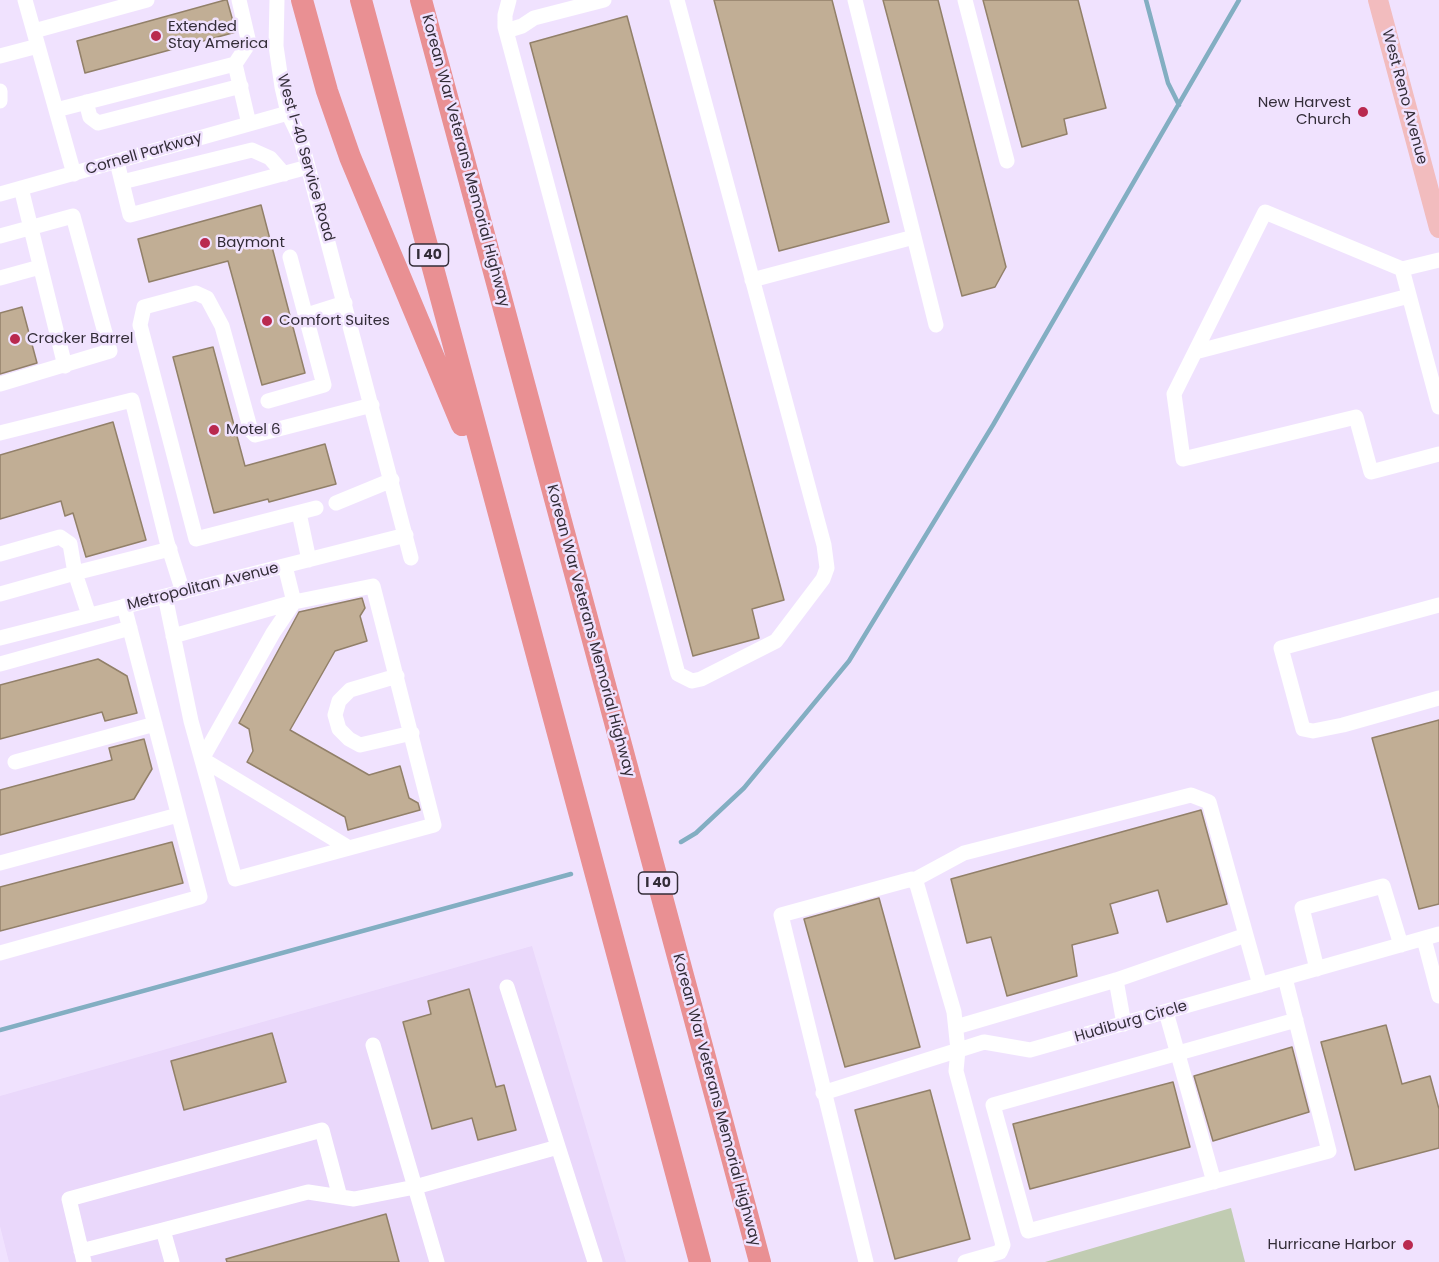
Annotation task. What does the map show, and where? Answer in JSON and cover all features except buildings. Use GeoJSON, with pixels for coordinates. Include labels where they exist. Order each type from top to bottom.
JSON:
{"type":"FeatureCollection","features":[{"type":"Feature","properties":{"kind":"highway"},"geometry":{"type":"LineString","coordinates":[[302,0],[327,91],[350,157],[498,510]]}},
{"type":"Feature","properties":{"kind":"highway","name":"I 40"},"geometry":{"type":"LineString","coordinates":[[361,0],[700,1262]]}},
{"type":"Feature","properties":{"kind":"highway","name":"Korean War Veterans Memorial Highway"},"geometry":{"type":"LineString","coordinates":[[421,0],[760,1262]]}},
{"type":"Feature","properties":{"kind":"main road","name":"West Reno Avenue"},"geometry":{"type":"LineString","coordinates":[[1378,0],[1439,228]]}},
{"type":"Feature","properties":{"kind":"street"},"geometry":{"type":"LineString","coordinates":[[25,0],[74,174]]}},
{"type":"Feature","properties":{"kind":"street"},"geometry":{"type":"LineString","coordinates":[[0,56],[36,38],[147,0]]}},
{"type":"Feature","properties":{"kind":"street"},"geometry":{"type":"LineString","coordinates":[[56,110],[235,64],[249,43],[239,0]]}},
{"type":"Feature","properties":{"kind":"street","name":"West I-40 Service Road"},"geometry":{"type":"LineString","coordinates":[[277,0],[276,46],[288,112],[301,140],[411,558]]}},
{"type":"Feature","properties":{"kind":"street"},"geometry":{"type":"LineString","coordinates":[[509,0],[505,15],[506,31],[678,674],[692,681],[701,680],[776,641],[824,579],[827,568],[824,545],[677,0]]}},
{"type":"Feature","properties":{"kind":"street"},"geometry":{"type":"LineString","coordinates":[[506,31],[522,26],[534,18],[604,0]]}},
{"type":"Feature","properties":{"kind":"street"},"geometry":{"type":"LineString","coordinates":[[855,0],[936,325]]}},
{"type":"Feature","properties":{"kind":"street"},"geometry":{"type":"LineString","coordinates":[[965,0],[1007,161]]}},
{"type":"Feature","properties":{"kind":"street"},"geometry":{"type":"LineString","coordinates":[[235,64],[249,124]]}},
{"type":"Feature","properties":{"kind":"street"},"geometry":{"type":"LineString","coordinates":[[86,102],[90,117],[98,123],[240,86]]}},
{"type":"Feature","properties":{"kind":"street"},"geometry":{"type":"LineString","coordinates":[[0,91],[0,101]]}},
{"type":"Feature","properties":{"kind":"street","name":"Cornell Parkway"},"geometry":{"type":"LineString","coordinates":[[0,194],[288,112]]}},
{"type":"Feature","properties":{"kind":"street"},"geometry":{"type":"LineString","coordinates":[[122,182],[252,150],[270,158],[284,174]]}},
{"type":"Feature","properties":{"kind":"street"},"geometry":{"type":"LineString","coordinates":[[117,162],[130,215],[308,167]]}},
{"type":"Feature","properties":{"kind":"street"},"geometry":{"type":"LineString","coordinates":[[21,188],[65,366]]}},
{"type":"Feature","properties":{"kind":"street"},"geometry":{"type":"LineString","coordinates":[[1439,260],[1402,269],[1265,212],[1174,394],[1183,459],[1356,417],[1371,472],[1439,454]]}},
{"type":"Feature","properties":{"kind":"street"},"geometry":{"type":"LineString","coordinates":[[0,236],[73,216],[110,351],[0,384]]}},
{"type":"Feature","properties":{"kind":"street"},"geometry":{"type":"LineString","coordinates":[[752,280],[914,237]]}},
{"type":"Feature","properties":{"kind":"street"},"geometry":{"type":"LineString","coordinates":[[268,402],[324,385],[290,257]]}},
{"type":"Feature","properties":{"kind":"street"},"geometry":{"type":"LineString","coordinates":[[0,278],[40,267]]}},
{"type":"Feature","properties":{"kind":"street"},"geometry":{"type":"LineString","coordinates":[[1402,269],[1439,407]]}},
{"type":"Feature","properties":{"kind":"street"},"geometry":{"type":"LineString","coordinates":[[316,508],[196,539],[140,325],[144,307],[196,293],[207,298],[222,326],[251,431],[255,435],[372,405]]}},
{"type":"Feature","properties":{"kind":"street"},"geometry":{"type":"LineString","coordinates":[[1195,352],[1409,296]]}},
{"type":"Feature","properties":{"kind":"street"},"geometry":{"type":"LineString","coordinates":[[307,315],[345,303]]}},
{"type":"Feature","properties":{"kind":"street"},"geometry":{"type":"LineString","coordinates":[[0,433],[132,400],[183,592]]}},
{"type":"Feature","properties":{"kind":"street"},"geometry":{"type":"LineString","coordinates":[[336,503],[392,480]]}},
{"type":"Feature","properties":{"kind":"street"},"geometry":{"type":"LineString","coordinates":[[298,513],[309,560]]}},
{"type":"Feature","properties":{"kind":"street","name":"Metropolitan Avenue"},"geometry":{"type":"LineString","coordinates":[[0,638],[406,536]]}},
{"type":"Feature","properties":{"kind":"street"},"geometry":{"type":"LineString","coordinates":[[0,554],[60,537],[70,544],[75,573],[89,615]]}},
{"type":"Feature","properties":{"kind":"street"},"geometry":{"type":"LineString","coordinates":[[0,594],[170,549]]}},
{"type":"Feature","properties":{"kind":"street"},"geometry":{"type":"LineString","coordinates":[[202,759],[217,728],[294,602],[285,566]]}},
{"type":"Feature","properties":{"kind":"street"},"geometry":{"type":"LineString","coordinates":[[165,596],[173,636],[202,759],[235,879],[434,825],[398,676],[373,586],[294,602],[173,636]]}},
{"type":"Feature","properties":{"kind":"street"},"geometry":{"type":"LineString","coordinates":[[1439,605],[1281,648],[1303,729],[1313,731],[1343,725],[1439,698]]}},
{"type":"Feature","properties":{"kind":"street"},"geometry":{"type":"LineString","coordinates":[[0,953],[200,897],[124,606]]}},
{"type":"Feature","properties":{"kind":"street"},"geometry":{"type":"LineString","coordinates":[[0,664],[130,628]]}},
{"type":"Feature","properties":{"kind":"street"},"geometry":{"type":"LineString","coordinates":[[398,676],[350,690],[339,701],[335,715],[339,729],[349,739],[360,745],[412,733]]}},
{"type":"Feature","properties":{"kind":"street"},"geometry":{"type":"LineString","coordinates":[[15,762],[155,724]]}},
{"type":"Feature","properties":{"kind":"street"},"geometry":{"type":"LineString","coordinates":[[202,759],[349,848]]}},
{"type":"Feature","properties":{"kind":"street"},"geometry":{"type":"LineString","coordinates":[[866,1262],[781,915],[914,880],[964,853],[1191,795],[1209,802],[1260,985]]}},
{"type":"Feature","properties":{"kind":"street"},"geometry":{"type":"LineString","coordinates":[[0,863],[178,815]]}},
{"type":"Feature","properties":{"kind":"street"},"geometry":{"type":"LineString","coordinates":[[914,880],[954,1010],[958,1050],[956,1071],[1003,1247],[1000,1252],[965,1262]]}},
{"type":"Feature","properties":{"kind":"street"},"geometry":{"type":"LineString","coordinates":[[1317,969],[1302,908],[1383,886],[1401,945]]}},
{"type":"Feature","properties":{"kind":"street","name":"Hudiburg Circle"},"geometry":{"type":"LineString","coordinates":[[823,1093],[984,1042],[1030,1050],[1439,934]]}},
{"type":"Feature","properties":{"kind":"street"},"geometry":{"type":"LineString","coordinates":[[956,1027],[1116,980],[1246,935]]}},
{"type":"Feature","properties":{"kind":"street"},"geometry":{"type":"LineString","coordinates":[[1424,939],[1437,977],[1439,996]]}},
{"type":"Feature","properties":{"kind":"street"},"geometry":{"type":"LineString","coordinates":[[1285,978],[1296,1020],[1329,1151],[1028,1232],[993,1105],[1296,1020]]}},
{"type":"Feature","properties":{"kind":"street"},"geometry":{"type":"LineString","coordinates":[[1116,980],[1124,1024]]}},
{"type":"Feature","properties":{"kind":"street"},"geometry":{"type":"LineString","coordinates":[[507,987],[595,1262]]}},
{"type":"Feature","properties":{"kind":"street"},"geometry":{"type":"LineString","coordinates":[[1166,1012],[1214,1182]]}},
{"type":"Feature","properties":{"kind":"street"},"geometry":{"type":"LineString","coordinates":[[373,1045],[437,1262]]}},
{"type":"Feature","properties":{"kind":"street"},"geometry":{"type":"LineString","coordinates":[[340,1197],[322,1130],[69,1199],[83,1256],[163,1230],[308,1192],[340,1197],[354,1199],[415,1187],[558,1147]]}},
{"type":"Feature","properties":{"kind":"street"},"geometry":{"type":"LineString","coordinates":[[163,1230],[172,1262]]}},
{"type":"Feature","properties":{"kind":"shaded area"},"geometry":{"type":"Polygon","coordinates":[[[532,946],[626,1262],[9,1262],[0,1226],[0,1096],[532,946]]]}},
{"type":"Feature","properties":{"kind":"green space"},"geometry":{"type":"Polygon","coordinates":[[[1231,1208],[1245,1262],[1045,1262],[1231,1208]]]}},
{"type":"Feature","properties":{"kind":"waterway"},"geometry":{"type":"LineString","coordinates":[[1146,0],[1168,83],[1179,105]]}},
{"type":"Feature","properties":{"kind":"waterway"},"geometry":{"type":"LineString","coordinates":[[681,842],[696,833],[744,788],[849,661],[993,425],[1239,0]]}},
{"type":"Feature","properties":{"kind":"waterway"},"geometry":{"type":"LineString","coordinates":[[0,1030],[571,874]]}},
{"type":"Feature","properties":{"kind":"place","name":"Extended Stay America"},"geometry":{"type":"Point","coordinates":[156,36]}},
{"type":"Feature","properties":{"kind":"place","name":"New Harvest Church"},"geometry":{"type":"Point","coordinates":[1363,112]}},
{"type":"Feature","properties":{"kind":"place","name":"Baymont"},"geometry":{"type":"Point","coordinates":[205,243]}},
{"type":"Feature","properties":{"kind":"place","name":"Comfort Suites"},"geometry":{"type":"Point","coordinates":[267,321]}},
{"type":"Feature","properties":{"kind":"place","name":"Cracker Barrel"},"geometry":{"type":"Point","coordinates":[15,339]}},
{"type":"Feature","properties":{"kind":"place","name":"Motel 6"},"geometry":{"type":"Point","coordinates":[214,430]}},
{"type":"Feature","properties":{"kind":"place","name":"Hurricane Harbor"},"geometry":{"type":"Point","coordinates":[1408,1245]}}]}
